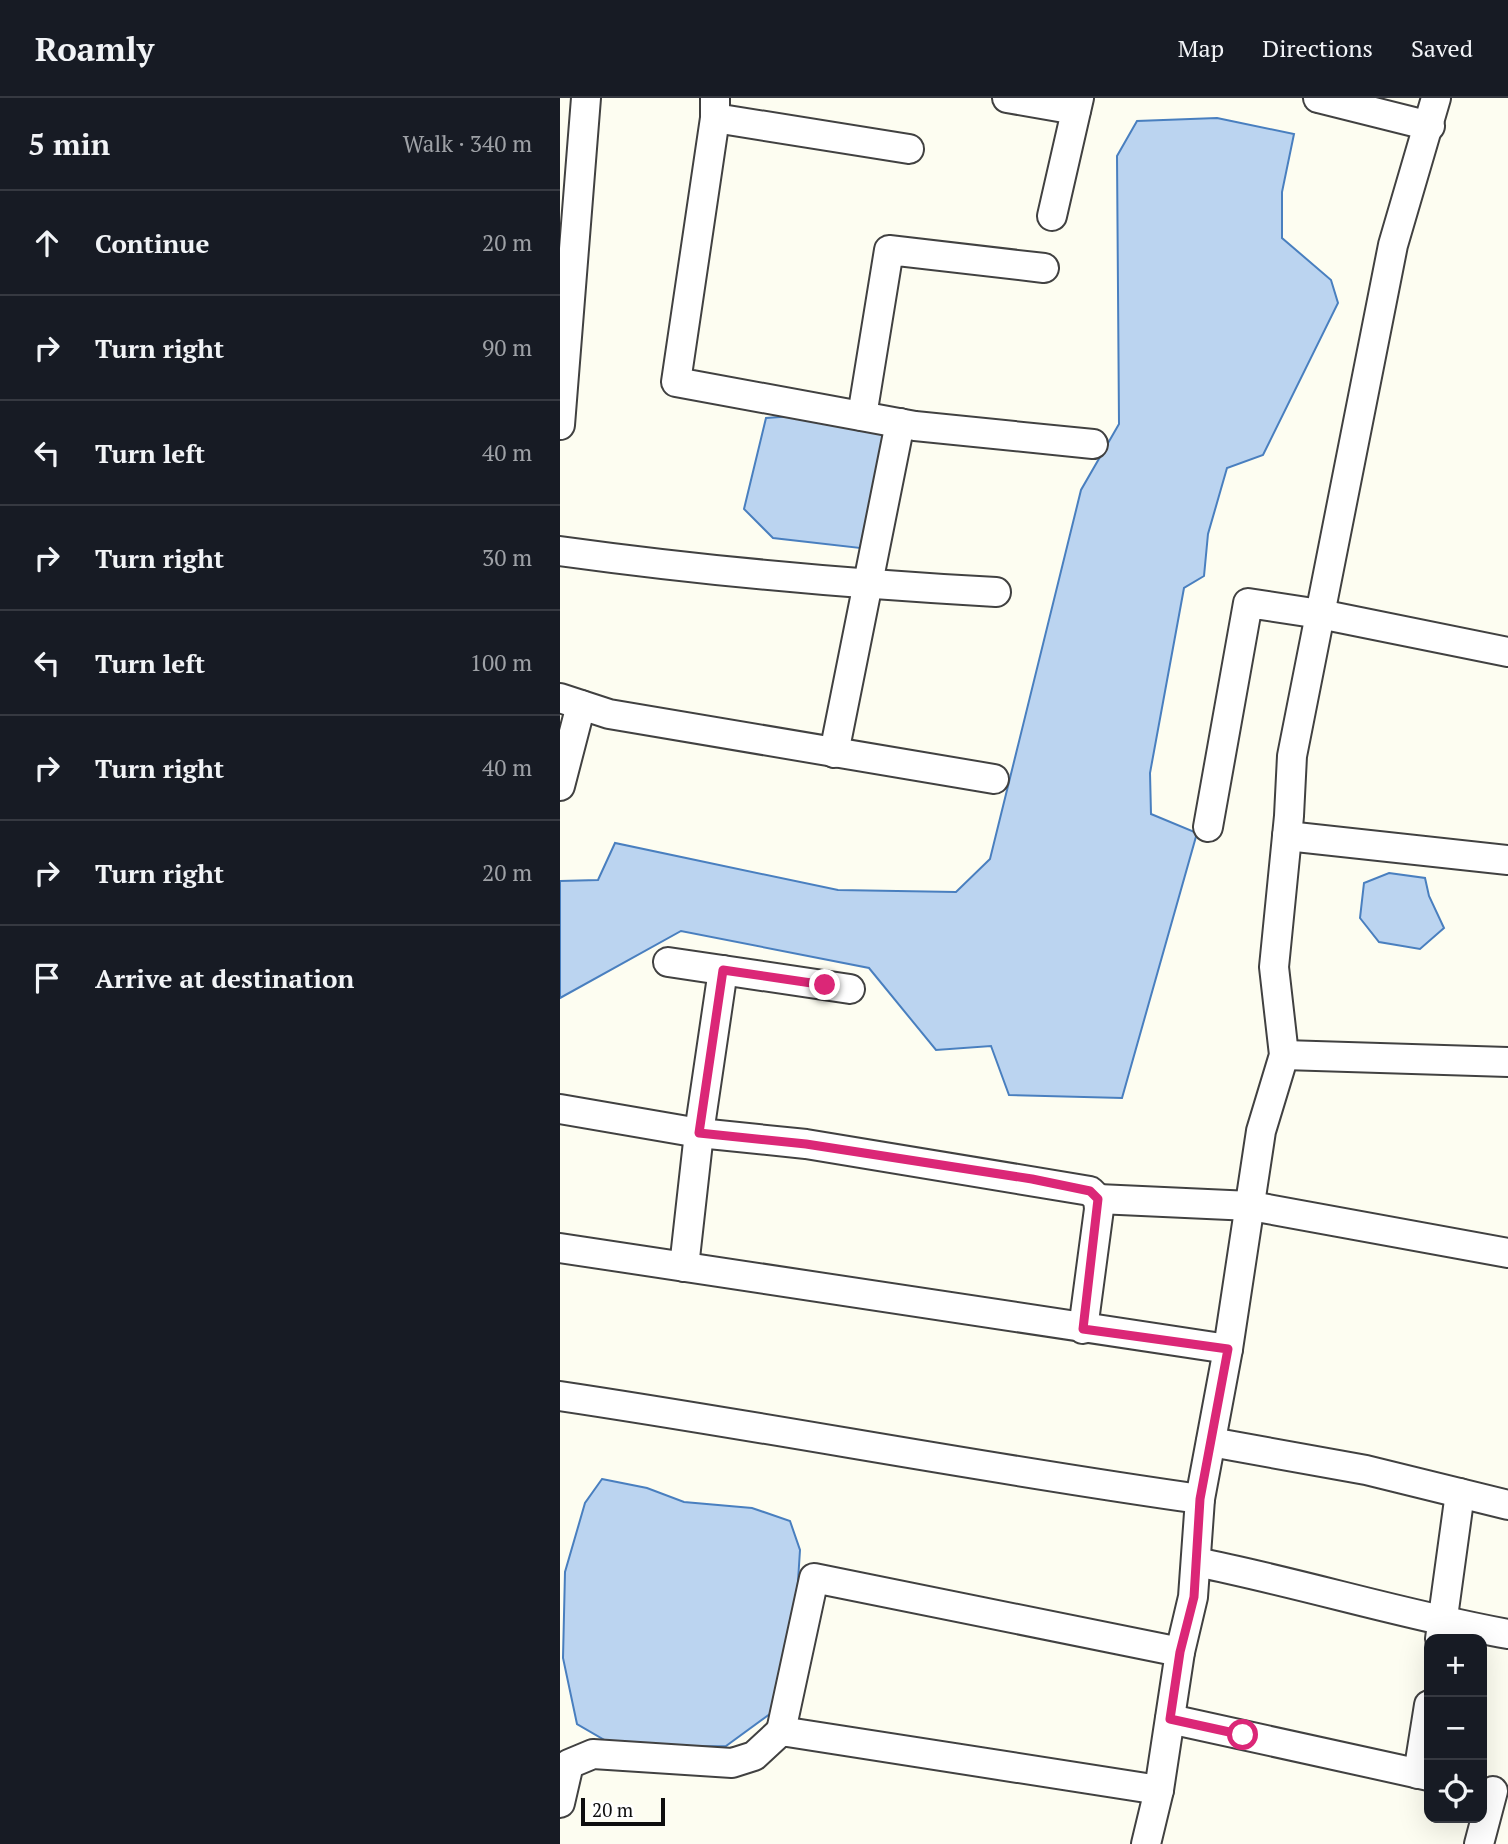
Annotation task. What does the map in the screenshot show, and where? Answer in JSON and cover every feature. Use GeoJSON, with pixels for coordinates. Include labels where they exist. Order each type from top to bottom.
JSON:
{"type":"FeatureCollection","features":[{"type":"Feature","properties":{"kind":"street"},"geometry":{"type":"LineString","coordinates":[[560,425],[586,98]]}},
{"type":"Feature","properties":{"kind":"street"},"geometry":{"type":"LineString","coordinates":[[1007,98],[1077,104],[1052,216]]}},
{"type":"Feature","properties":{"kind":"street"},"geometry":{"type":"LineString","coordinates":[[1318,98],[1430,126]]}},
{"type":"Feature","properties":{"kind":"street"},"geometry":{"type":"LineString","coordinates":[[1146,1844],[1159,1790],[1180,1652],[1194,1597],[1200,1499],[1228,1349],[1261,1131],[1284,1055],[1274,967],[1292,756],[1393,245],[1430,126],[1436,98]]}},
{"type":"Feature","properties":{"kind":"street"},"geometry":{"type":"LineString","coordinates":[[909,149],[715,108],[676,383],[900,423],[1093,444]]}},
{"type":"Feature","properties":{"kind":"street"},"geometry":{"type":"LineString","coordinates":[[862,416],[889,250],[1044,268]]}},
{"type":"Feature","properties":{"kind":"street"},"geometry":{"type":"LineString","coordinates":[[834,753],[900,423]]}},
{"type":"Feature","properties":{"kind":"street"},"geometry":{"type":"LineString","coordinates":[[560,551],[658,564],[869,585],[996,592]]}},
{"type":"Feature","properties":{"kind":"street"},"geometry":{"type":"LineString","coordinates":[[1208,827],[1248,603],[1321,614],[1508,652]]}},
{"type":"Feature","properties":{"kind":"street"},"geometry":{"type":"LineString","coordinates":[[560,786],[571,701],[609,715],[994,779]]}},
{"type":"Feature","properties":{"kind":"street"},"geometry":{"type":"LineString","coordinates":[[1287,836],[1508,860]]}},
{"type":"Feature","properties":{"kind":"street"},"geometry":{"type":"LineString","coordinates":[[668,962],[850,989]]}},
{"type":"Feature","properties":{"kind":"street"},"geometry":{"type":"LineString","coordinates":[[684,1267],[699,1133],[723,970]]}},
{"type":"Feature","properties":{"kind":"street"},"geometry":{"type":"LineString","coordinates":[[1284,1055],[1508,1062]]}},
{"type":"Feature","properties":{"kind":"street"},"geometry":{"type":"LineString","coordinates":[[560,1109],[699,1133],[806,1144],[1032,1179],[1090,1191],[1098,1199],[1251,1206],[1508,1253]]}},
{"type":"Feature","properties":{"kind":"street"},"geometry":{"type":"LineString","coordinates":[[1083,1329],[1098,1199]]}},
{"type":"Feature","properties":{"kind":"street"},"geometry":{"type":"LineString","coordinates":[[560,1248],[1228,1349]]}},
{"type":"Feature","properties":{"kind":"street"},"geometry":{"type":"LineString","coordinates":[[560,1396],[735,1422],[1036,1476],[1200,1499]]}},
{"type":"Feature","properties":{"kind":"street"},"geometry":{"type":"LineString","coordinates":[[1211,1442],[1366,1470],[1508,1505]]}},
{"type":"Feature","properties":{"kind":"street"},"geometry":{"type":"LineString","coordinates":[[1441,1631],[1460,1493]]}},
{"type":"Feature","properties":{"kind":"street"},"geometry":{"type":"LineString","coordinates":[[1196,1562],[1288,1581],[1441,1631],[1508,1634]]}},
{"type":"Feature","properties":{"kind":"street"},"geometry":{"type":"LineString","coordinates":[[560,1804],[569,1764],[579,1757],[593,1754],[732,1763],[754,1756],[781,1731],[814,1578],[1180,1652]]}},
{"type":"Feature","properties":{"kind":"street"},"geometry":{"type":"LineString","coordinates":[[1170,1719],[1424,1775]]}},
{"type":"Feature","properties":{"kind":"street"},"geometry":{"type":"LineString","coordinates":[[781,1731],[1159,1790]]}},
{"type":"Feature","properties":{"kind":"street"},"geometry":{"type":"LineString","coordinates":[[1479,1844],[1494,1791]]}},
{"type":"Feature","properties":{"kind":"water"},"geometry":{"type":"Polygon","coordinates":[[[1217,118],[1294,134],[1282,192],[1282,238],[1331,280],[1338,303],[1263,455],[1227,468],[1208,534],[1204,576],[1184,588],[1150,773],[1151,814],[1197,833],[1122,1098],[1009,1095],[991,1046],[936,1050],[869,968],[681,931],[560,998],[560,881],[598,880],[615,843],[838,890],[956,892],[990,859],[1081,490],[1119,424],[1117,156],[1137,121],[1217,118]]]}},
{"type":"Feature","properties":{"kind":"water"},"geometry":{"type":"Polygon","coordinates":[[[808,415],[885,434],[860,548],[773,538],[744,509],[766,418],[808,415]]]}},
{"type":"Feature","properties":{"kind":"water"},"geometry":{"type":"Polygon","coordinates":[[[1389,873],[1425,878],[1429,896],[1444,928],[1420,949],[1379,942],[1360,918],[1364,883],[1389,873]]]}},
{"type":"Feature","properties":{"kind":"water"},"geometry":{"type":"Polygon","coordinates":[[[602,1479],[647,1488],[684,1502],[752,1508],[790,1521],[800,1550],[795,1628],[774,1711],[726,1746],[673,1747],[608,1742],[577,1724],[563,1658],[565,1572],[585,1503],[602,1479]]]}},
{"type":"Feature","properties":{"kind":"route"},"geometry":{"type":"LineString","coordinates":[[825,985],[723,970],[699,1133],[806,1144],[1032,1179],[1090,1191],[1098,1199],[1099,1209],[1083,1329],[1228,1349],[1200,1499],[1194,1597],[1180,1652],[1170,1719],[1243,1735]]}}]}
